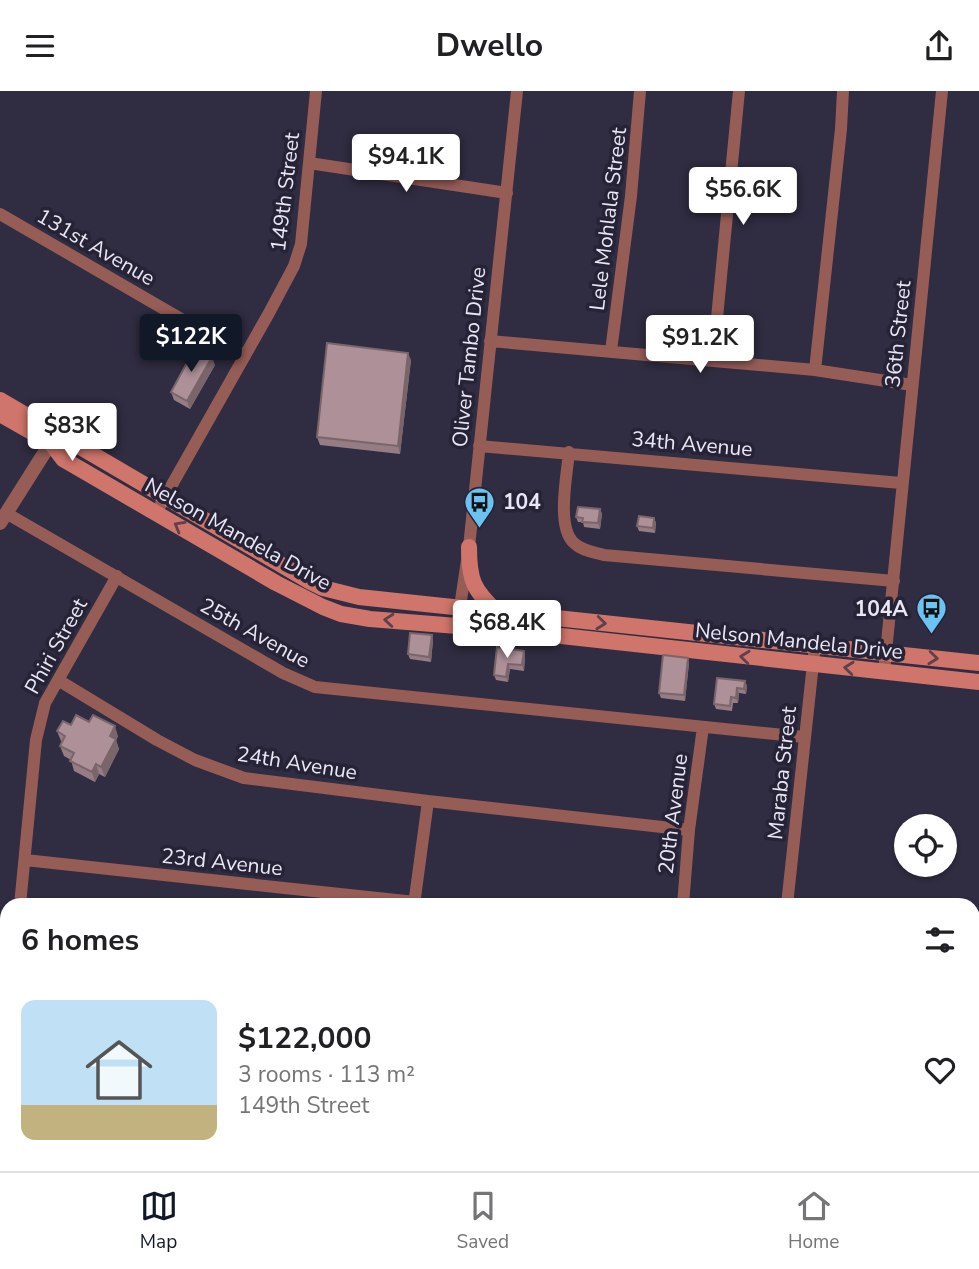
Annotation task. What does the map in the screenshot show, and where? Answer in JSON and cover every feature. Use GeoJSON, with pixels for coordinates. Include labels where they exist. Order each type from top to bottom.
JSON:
{"type":"FeatureCollection","features":[{"type":"Feature","properties":{"kind":"main road","name":"Nelson Mandela Drive"},"geometry":{"type":"LineString","coordinates":[[0,400],[53,438],[63,459],[276,583],[323,607],[357,617],[979,682]]}},
{"type":"Feature","properties":{"kind":"main road","name":"Nelson Mandela Drive"},"geometry":{"type":"LineString","coordinates":[[0,414],[166,495],[323,588],[359,597],[498,613],[979,663]]}},
{"type":"Feature","properties":{"kind":"main road"},"geometry":{"type":"LineString","coordinates":[[469,547],[469,567],[473,583],[480,596],[498,613]]}},
{"type":"Feature","properties":{"kind":"street","name":"149th Street"},"geometry":{"type":"LineString","coordinates":[[156,513],[246,356],[298,258],[316,91]]}},
{"type":"Feature","properties":{"kind":"street","name":"Oliver Tambo Drive"},"geometry":{"type":"LineString","coordinates":[[457,627],[469,547],[517,91]]}},
{"type":"Feature","properties":{"kind":"street","name":"Lele Mohlala Street"},"geometry":{"type":"LineString","coordinates":[[611,351],[631,196],[640,91]]}},
{"type":"Feature","properties":{"kind":"street"},"geometry":{"type":"LineString","coordinates":[[713,359],[739,91]]}},
{"type":"Feature","properties":{"kind":"street"},"geometry":{"type":"LineString","coordinates":[[815,370],[843,91]]}},
{"type":"Feature","properties":{"kind":"street","name":"36th Street"},"geometry":{"type":"LineString","coordinates":[[884,672],[942,91]]}},
{"type":"Feature","properties":{"kind":"street"},"geometry":{"type":"LineString","coordinates":[[309,163],[507,193]]}},
{"type":"Feature","properties":{"kind":"street","name":"131st Avenue"},"geometry":{"type":"LineString","coordinates":[[0,214],[246,356]]}},
{"type":"Feature","properties":{"kind":"street"},"geometry":{"type":"LineString","coordinates":[[490,341],[713,359],[815,370],[912,385]]}},
{"type":"Feature","properties":{"kind":"street"},"geometry":{"type":"LineString","coordinates":[[3,518],[53,438]]}},
{"type":"Feature","properties":{"kind":"street","name":"34th Avenue"},"geometry":{"type":"LineString","coordinates":[[479,446],[901,483]]}},
{"type":"Feature","properties":{"kind":"street"},"geometry":{"type":"LineString","coordinates":[[569,452],[564,528],[575,544],[585,550],[604,555],[894,581]]}},
{"type":"Feature","properties":{"kind":"street","name":"25th Avenue"},"geometry":{"type":"LineString","coordinates":[[3,518],[117,576],[282,673],[315,687],[804,737]]}},
{"type":"Feature","properties":{"kind":"street","name":"Phiri Street"},"geometry":{"type":"LineString","coordinates":[[21,898],[38,726],[58,680],[117,576]]}},
{"type":"Feature","properties":{"kind":"street","name":"Maraba Street"},"geometry":{"type":"LineString","coordinates":[[788,898],[815,645]]}},
{"type":"Feature","properties":{"kind":"street","name":"24th Avenue"},"geometry":{"type":"LineString","coordinates":[[58,680],[157,740],[244,778],[690,830]]}},
{"type":"Feature","properties":{"kind":"street","name":"20th Avenue"},"geometry":{"type":"LineString","coordinates":[[684,898],[703,727]]}},
{"type":"Feature","properties":{"kind":"street"},"geometry":{"type":"LineString","coordinates":[[416,898],[428,801]]}},
{"type":"Feature","properties":{"kind":"street","name":"23rd Avenue"},"geometry":{"type":"LineString","coordinates":[[25,860],[362,898]]}},
{"type":"Feature","properties":{"kind":"building"},"geometry":{"type":"Polygon","coordinates":[[[327,343],[408,353],[398,446],[317,437],[327,343]]]}},
{"type":"Feature","properties":{"kind":"building"},"geometry":{"type":"Polygon","coordinates":[[[195,348],[212,357],[187,401],[171,392],[195,348]]]}},
{"type":"Feature","properties":{"kind":"building"},"geometry":{"type":"Polygon","coordinates":[[[578,507],[600,509],[598,523],[582,522],[583,518],[576,517],[578,507]]]}},
{"type":"Feature","properties":{"kind":"building"},"geometry":{"type":"Polygon","coordinates":[[[639,516],[654,518],[653,528],[637,526],[639,516]]]}},
{"type":"Feature","properties":{"kind":"building"},"geometry":{"type":"Polygon","coordinates":[[[410,633],[432,635],[429,657],[408,654],[410,633]]]}},
{"type":"Feature","properties":{"kind":"building"},"geometry":{"type":"Polygon","coordinates":[[[497,647],[524,651],[522,665],[508,664],[506,677],[494,675],[497,647]]]}},
{"type":"Feature","properties":{"kind":"building"},"geometry":{"type":"Polygon","coordinates":[[[663,655],[688,658],[684,695],[659,693],[663,655]]]}},
{"type":"Feature","properties":{"kind":"building"},"geometry":{"type":"Polygon","coordinates":[[[717,678],[745,681],[744,689],[737,688],[736,698],[731,697],[730,706],[714,704],[717,678]]]}},
{"type":"Feature","properties":{"kind":"building"},"geometry":{"type":"Polygon","coordinates":[[[76,715],[89,722],[93,715],[115,726],[110,736],[116,739],[101,767],[96,764],[92,772],[70,761],[74,753],[60,746],[65,736],[57,731],[63,721],[71,725],[76,715]]]}},
{"type":"Feature","properties":{"kind":"place","name":"104"},"geometry":{"type":"Point","coordinates":[480,529]}},
{"type":"Feature","properties":{"kind":"place","name":"104A"},"geometry":{"type":"Point","coordinates":[931,636]}}]}
